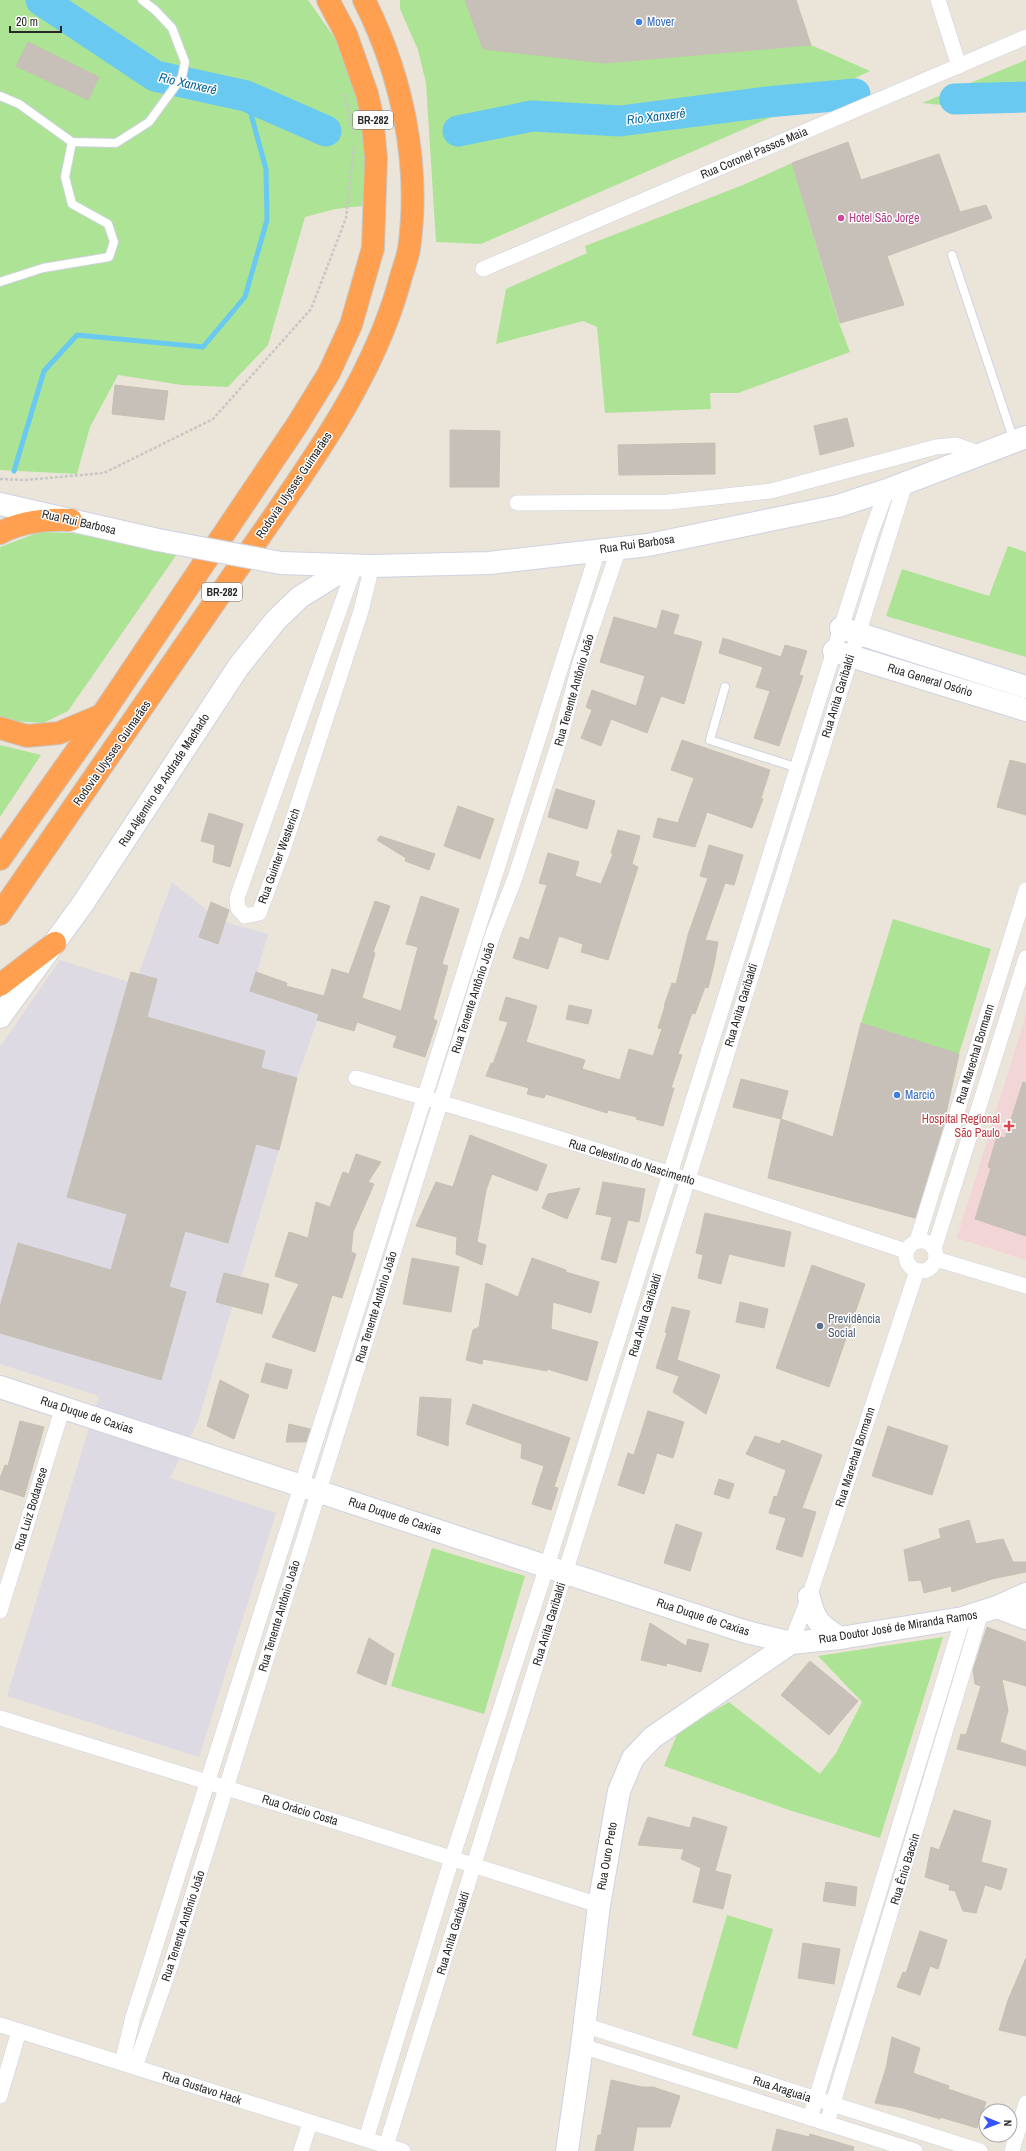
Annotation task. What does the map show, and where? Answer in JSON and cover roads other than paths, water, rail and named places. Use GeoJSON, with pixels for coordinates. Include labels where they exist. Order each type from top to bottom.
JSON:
{"type":"FeatureCollection","features":[{"type":"Feature","properties":{"kind":"highway","name":"BR-282"},"geometry":{"type":"LineString","coordinates":[[0,859],[102,715],[297,425],[329,373],[351,325],[373,248],[376,158],[372,116],[367,94],[346,34],[328,0]]}},
{"type":"Feature","properties":{"kind":"highway","name":"Rodovia Ulysses Guimarães"},"geometry":{"type":"LineString","coordinates":[[0,914],[146,704],[326,438],[368,367],[383,334],[409,250],[412,176],[403,112],[393,67],[371,5]]}},
{"type":"Feature","properties":{"kind":"highway"},"geometry":{"type":"LineString","coordinates":[[0,533],[26,523],[49,520],[71,520]]}},
{"type":"Feature","properties":{"kind":"highway"},"geometry":{"type":"LineString","coordinates":[[0,728],[27,736],[59,733],[102,715]]}},
{"type":"Feature","properties":{"kind":"highway"},"geometry":{"type":"LineString","coordinates":[[0,984],[55,943]]}},
{"type":"Feature","properties":{"kind":"street"},"geometry":{"type":"LineString","coordinates":[[938,0],[959,66]]}},
{"type":"Feature","properties":{"kind":"street","name":"Rua Coronel Passos Maia"},"geometry":{"type":"LineString","coordinates":[[483,270],[1026,37]]}},
{"type":"Feature","properties":{"kind":"street","name":"Rua Rui Barbosa"},"geometry":{"type":"LineString","coordinates":[[0,504],[158,540],[281,563],[359,566],[488,563],[648,545],[838,506],[896,487],[1020,440]]}},
{"type":"Feature","properties":{"kind":"street"},"geometry":{"type":"LineString","coordinates":[[517,503],[669,502],[740,495],[771,491],[936,447],[956,445],[982,454]]}},
{"type":"Feature","properties":{"kind":"street","name":"Rua Anita Garibaldi"},"geometry":{"type":"LineString","coordinates":[[386,2146],[532,1680],[556,1569],[590,1429],[614,1348],[798,768],[842,653],[896,487]]}},
{"type":"Feature","properties":{"kind":"street","name":"Rua Tenente Antônio João"},"geometry":{"type":"LineString","coordinates":[[129,2065],[133,2017],[268,1594],[352,1385],[440,1102],[486,932],[497,873],[565,658],[608,549]]}},
{"type":"Feature","properties":{"kind":"street","name":"Rua Tenente Antônio João"},"geometry":{"type":"LineString","coordinates":[[129,2065],[171,1964],[285,1600],[336,1380],[426,1098],[486,932],[516,878],[560,739],[608,549]]}},
{"type":"Feature","properties":{"kind":"street","name":"Rua Guinter Westerich"},"geometry":{"type":"LineString","coordinates":[[359,566],[361,611],[284,844],[258,913],[245,916],[238,908],[238,898],[314,683],[359,566]]}},
{"type":"Feature","properties":{"kind":"street","name":"Rua Algemiro de Andrade Machado"},"geometry":{"type":"LineString","coordinates":[[0,1017],[55,943],[239,666],[276,620],[300,597],[359,566]]}},
{"type":"Feature","properties":{"kind":"street","name":"Rua General Osório"},"geometry":{"type":"LineString","coordinates":[[849,630],[1026,687]]}},
{"type":"Feature","properties":{"kind":"street","name":"Rua Anita Garibaldi"},"geometry":{"type":"LineString","coordinates":[[366,2139],[452,1858],[512,1673],[556,1569],[608,1434],[769,915],[815,773],[842,653]]}},
{"type":"Feature","properties":{"kind":"street","name":"Rua General Osório"},"geometry":{"type":"LineString","coordinates":[[842,653],[1026,710]]}},
{"type":"Feature","properties":{"kind":"street"},"geometry":{"type":"LineString","coordinates":[[927,679],[933,657]]}},
{"type":"Feature","properties":{"kind":"street"},"geometry":{"type":"LineString","coordinates":[[565,658],[580,663]]}},
{"type":"Feature","properties":{"kind":"street"},"geometry":{"type":"LineString","coordinates":[[996,700],[1002,679]]}},
{"type":"Feature","properties":{"kind":"street"},"geometry":{"type":"LineString","coordinates":[[314,683],[335,690]]}},
{"type":"Feature","properties":{"kind":"street"},"geometry":{"type":"LineString","coordinates":[[541,734],[560,739]]}},
{"type":"Feature","properties":{"kind":"street"},"geometry":{"type":"LineString","coordinates":[[288,756],[310,765]]}},
{"type":"Feature","properties":{"kind":"street"},"geometry":{"type":"LineString","coordinates":[[798,768],[815,773]]}},
{"type":"Feature","properties":{"kind":"street"},"geometry":{"type":"LineString","coordinates":[[518,808],[536,813]]}},
{"type":"Feature","properties":{"kind":"street"},"geometry":{"type":"LineString","coordinates":[[259,836],[284,844]]}},
{"type":"Feature","properties":{"kind":"street"},"geometry":{"type":"LineString","coordinates":[[776,836],[793,841]]}},
{"type":"Feature","properties":{"kind":"street"},"geometry":{"type":"LineString","coordinates":[[497,873],[516,878]]}},
{"type":"Feature","properties":{"kind":"street","name":"Rua Marechal Bormann"},"geometry":{"type":"LineString","coordinates":[[912,1246],[943,1158],[982,1030],[1024,907],[1026,890]]}},
{"type":"Feature","properties":{"kind":"street"},"geometry":{"type":"LineString","coordinates":[[752,910],[769,915]]}},
{"type":"Feature","properties":{"kind":"street","name":"Rua Marechal Bormann"},"geometry":{"type":"LineString","coordinates":[[935,1254],[961,1164],[1026,958]]}},
{"type":"Feature","properties":{"kind":"street"},"geometry":{"type":"LineString","coordinates":[[726,992],[744,998]]}},
{"type":"Feature","properties":{"kind":"street"},"geometry":{"type":"LineString","coordinates":[[982,1030],[1001,1036]]}},
{"type":"Feature","properties":{"kind":"street"},"geometry":{"type":"LineString","coordinates":[[703,1066],[721,1070]]}},
{"type":"Feature","properties":{"kind":"street","name":"Rua Celestino do Nascimento"},"geometry":{"type":"LineString","coordinates":[[356,1078],[440,1102],[687,1179],[912,1246]]}},
{"type":"Feature","properties":{"kind":"street"},"geometry":{"type":"LineString","coordinates":[[943,1158],[961,1164]]}},
{"type":"Feature","properties":{"kind":"street"},"geometry":{"type":"LineString","coordinates":[[388,1216],[403,1221]]}},
{"type":"Feature","properties":{"kind":"street"},"geometry":{"type":"LineString","coordinates":[[935,1254],[931,1267],[926,1270],[916,1271],[912,1269],[906,1260],[912,1246],[927,1242],[935,1254],[1026,1286]]}},
{"type":"Feature","properties":{"kind":"street","name":"Rua Marechal Bormann"},"geometry":{"type":"LineString","coordinates":[[791,1643],[809,1597],[916,1271]]}},
{"type":"Feature","properties":{"kind":"street"},"geometry":{"type":"LineString","coordinates":[[637,1275],[656,1281]]}},
{"type":"Feature","properties":{"kind":"street"},"geometry":{"type":"LineString","coordinates":[[361,1301],[376,1306]]}},
{"type":"Feature","properties":{"kind":"street"},"geometry":{"type":"LineString","coordinates":[[614,1348],[633,1354]]}},
{"type":"Feature","properties":{"kind":"street"},"geometry":{"type":"LineString","coordinates":[[336,1380],[352,1385]]}},
{"type":"Feature","properties":{"kind":"street","name":"Rua Duque de Caxias"},"geometry":{"type":"LineString","coordinates":[[0,1387],[743,1631],[791,1643]]}},
{"type":"Feature","properties":{"kind":"street","name":"Rua Luiz Bodanese"},"geometry":{"type":"LineString","coordinates":[[0,1611],[63,1407]]}},
{"type":"Feature","properties":{"kind":"street"},"geometry":{"type":"LineString","coordinates":[[590,1429],[608,1434]]}},
{"type":"Feature","properties":{"kind":"street"},"geometry":{"type":"LineString","coordinates":[[268,1594],[285,1600]]}},
{"type":"Feature","properties":{"kind":"street","name":"Rua Doutor José de Miranda Ramos"},"geometry":{"type":"LineString","coordinates":[[791,1643],[840,1638],[981,1613],[1025,1596]]}},
{"type":"Feature","properties":{"kind":"street"},"geometry":{"type":"LineString","coordinates":[[809,1597],[813,1614],[824,1628],[840,1638]]}},
{"type":"Feature","properties":{"kind":"street"},"geometry":{"type":"LineString","coordinates":[[981,1613],[1026,1618]]}},
{"type":"Feature","properties":{"kind":"street","name":"Rua Ênio Baccin"},"geometry":{"type":"LineString","coordinates":[[810,2118],[927,1738],[981,1613]]}},
{"type":"Feature","properties":{"kind":"street","name":"Rua Ênio Baccin"},"geometry":{"type":"LineString","coordinates":[[827,2123],[918,1826],[981,1613]]}},
{"type":"Feature","properties":{"kind":"street"},"geometry":{"type":"LineString","coordinates":[[743,1631],[749,1645],[750,1658],[746,1674]]}},
{"type":"Feature","properties":{"kind":"street","name":"Rua Ouro Preto"},"geometry":{"type":"LineString","coordinates":[[567,2151],[583,2036],[598,1905],[619,1791],[633,1758],[653,1737],[791,1643]]}},
{"type":"Feature","properties":{"kind":"street"},"geometry":{"type":"LineString","coordinates":[[512,1673],[532,1680]]}},
{"type":"Feature","properties":{"kind":"street"},"geometry":{"type":"LineString","coordinates":[[241,1680],[258,1684]]}},
{"type":"Feature","properties":{"kind":"street","name":"Rua Orácio Costa"},"geometry":{"type":"LineString","coordinates":[[0,1718],[226,1787],[598,1905]]}},
{"type":"Feature","properties":{"kind":"street"},"geometry":{"type":"LineString","coordinates":[[927,1738],[943,1743]]}},
{"type":"Feature","properties":{"kind":"street"},"geometry":{"type":"LineString","coordinates":[[488,1749],[508,1755]]}},
{"type":"Feature","properties":{"kind":"street"},"geometry":{"type":"LineString","coordinates":[[902,1820],[918,1826]]}},
{"type":"Feature","properties":{"kind":"street"},"geometry":{"type":"LineString","coordinates":[[176,1883],[195,1888]]}},
{"type":"Feature","properties":{"kind":"street"},"geometry":{"type":"LineString","coordinates":[[875,1906],[892,1911]]}},
{"type":"Feature","properties":{"kind":"street"},"geometry":{"type":"LineString","coordinates":[[153,1958],[171,1964]]}},
{"type":"Feature","properties":{"kind":"street"},"geometry":{"type":"LineString","coordinates":[[419,1966],[441,1972]]}},
{"type":"Feature","properties":{"kind":"street"},"geometry":{"type":"LineString","coordinates":[[846,2000],[863,2004]]}},
{"type":"Feature","properties":{"kind":"street","name":"Rua Gustavo Hack"},"geometry":{"type":"LineString","coordinates":[[0,2025],[403,2151]]}},
{"type":"Feature","properties":{"kind":"street"},"geometry":{"type":"LineString","coordinates":[[0,2096],[19,2031]]}},
{"type":"Feature","properties":{"kind":"street","name":"Rua Araguaia"},"geometry":{"type":"LineString","coordinates":[[583,2036],[719,2069],[980,2151]]}},
{"type":"Feature","properties":{"kind":"street","name":"Rua Araguaia"},"geometry":{"type":"LineString","coordinates":[[583,2036],[712,2087],[915,2151]]}},
{"type":"Feature","properties":{"kind":"street"},"geometry":{"type":"LineString","coordinates":[[394,2048],[415,2055]]}},
{"type":"Feature","properties":{"kind":"street"},"geometry":{"type":"LineString","coordinates":[[712,2087],[719,2069]]}},
{"type":"Feature","properties":{"kind":"street"},"geometry":{"type":"LineString","coordinates":[[1012,2151],[1026,2103]]}},
{"type":"Feature","properties":{"kind":"street"},"geometry":{"type":"LineString","coordinates":[[301,2151],[310,2123]]}},
{"type":"Feature","properties":{"kind":"street"},"geometry":{"type":"LineString","coordinates":[[925,2151],[931,2136]]}},
{"type":"Feature","properties":{"kind":"lane"},"geometry":{"type":"LineString","coordinates":[[0,96],[19,104],[72,142],[116,143],[150,122],[182,77],[185,62],[172,28],[155,10],[142,0]]}},
{"type":"Feature","properties":{"kind":"lane"},"geometry":{"type":"LineString","coordinates":[[0,282],[43,268],[109,257],[114,242],[108,224],[72,204],[65,177],[72,142]]}},
{"type":"Feature","properties":{"kind":"lane"},"geometry":{"type":"LineString","coordinates":[[952,255],[1020,440]]}},
{"type":"Feature","properties":{"kind":"lane"},"geometry":{"type":"LineString","coordinates":[[725,687],[710,740],[798,768]]}},
{"type":"Feature","properties":{"kind":"waterway","name":"Rio Xanxerê"},"geometry":{"type":"LineString","coordinates":[[41,0],[155,76],[246,96],[326,131]]}},
{"type":"Feature","properties":{"kind":"waterway","name":"Rio Xanxerê"},"geometry":{"type":"LineString","coordinates":[[458,131],[532,116],[620,121],[767,102],[855,94]]}},
{"type":"Feature","properties":{"kind":"waterway"},"geometry":{"type":"LineString","coordinates":[[14,471],[44,371],[77,335],[203,347],[245,297],[267,220],[266,169],[246,96]]}},
{"type":"Feature","properties":{"kind":"waterway","name":"Rio Xanxerê"},"geometry":{"type":"LineString","coordinates":[[955,99],[1026,97]]}},
{"type":"Feature","properties":{"kind":"place","name":"Mover"},"geometry":{"type":"Point","coordinates":[639,22]}},
{"type":"Feature","properties":{"kind":"place","name":"Hotel São Jorge"},"geometry":{"type":"Point","coordinates":[841,218]}},
{"type":"Feature","properties":{"kind":"place","name":"Marció"},"geometry":{"type":"Point","coordinates":[897,1095]}},
{"type":"Feature","properties":{"kind":"place","name":"Hospital Regional São Paulo"},"geometry":{"type":"Point","coordinates":[1009,1126]}},
{"type":"Feature","properties":{"kind":"place","name":"Previdência Social"},"geometry":{"type":"Point","coordinates":[820,1326]}}]}
